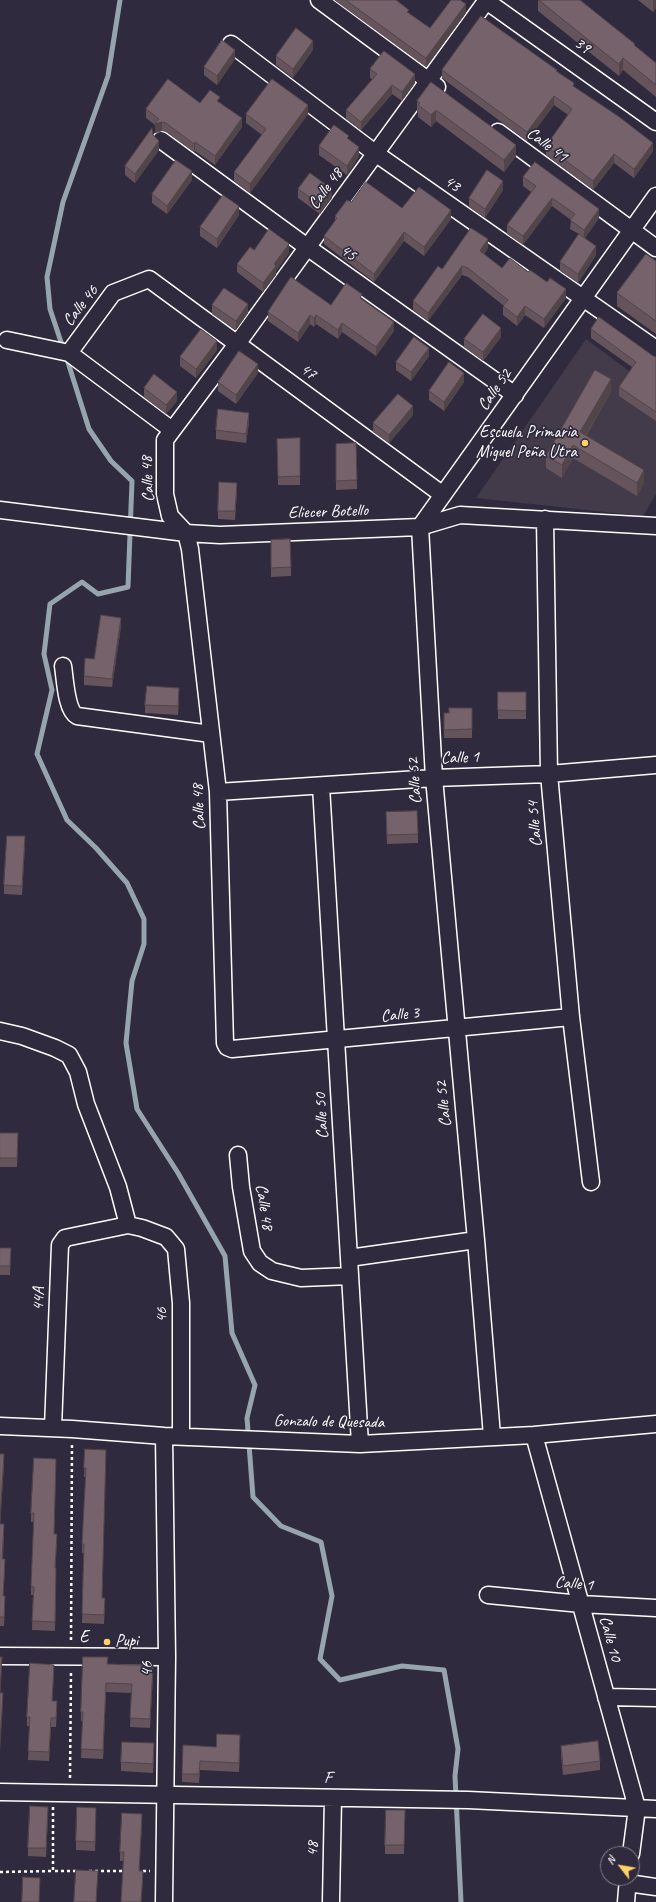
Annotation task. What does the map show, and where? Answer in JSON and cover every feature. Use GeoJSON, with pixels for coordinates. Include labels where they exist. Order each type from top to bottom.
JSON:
{"type":"FeatureCollection","features":[{"type":"Feature","properties":{"kind":"street"},"geometry":{"type":"LineString","coordinates":[[319,0],[448,95]]}},
{"type":"Feature","properties":{"kind":"street","name":"Calle 48"},"geometry":{"type":"LineString","coordinates":[[232,1049],[227,1047],[225,1043],[218,792],[190,549],[186,533],[170,516],[165,494],[165,440],[429,81],[486,0]]}},
{"type":"Feature","properties":{"kind":"street","name":"39"},"geometry":{"type":"LineString","coordinates":[[486,0],[656,122]]}},
{"type":"Feature","properties":{"kind":"street","name":"43"},"geometry":{"type":"LineString","coordinates":[[231,44],[375,153],[656,350]]}},
{"type":"Feature","properties":{"kind":"street","name":"Calle 41"},"geometry":{"type":"LineString","coordinates":[[486,123],[656,248]]}},
{"type":"Feature","properties":{"kind":"street","name":"45"},"geometry":{"type":"LineString","coordinates":[[161,140],[307,247],[515,395]]}},
{"type":"Feature","properties":{"kind":"street","name":"Calle 52"},"geometry":{"type":"LineString","coordinates":[[492,1436],[476,1240],[455,1029],[434,778],[420,527],[656,196]]}},
{"type":"Feature","properties":{"kind":"street","name":"47"},"geometry":{"type":"LineString","coordinates":[[149,279],[443,495]]}},
{"type":"Feature","properties":{"kind":"street","name":"Calle 46"},"geometry":{"type":"LineString","coordinates":[[69,353],[113,293],[149,279]]}},
{"type":"Feature","properties":{"kind":"street"},"geometry":{"type":"LineString","coordinates":[[7,340],[69,353],[172,430]]}},
{"type":"Feature","properties":{"kind":"street","name":"Eliecer Botello"},"geometry":{"type":"LineString","coordinates":[[0,510],[186,533],[220,535],[420,527],[460,515],[656,526]]}},
{"type":"Feature","properties":{"kind":"street","name":"Calle 54"},"geometry":{"type":"LineString","coordinates":[[545,519],[549,774],[571,1017],[591,1182]]}},
{"type":"Feature","properties":{"kind":"street"},"geometry":{"type":"LineString","coordinates":[[63,666],[68,703],[73,714],[77,716],[211,734]]}},
{"type":"Feature","properties":{"kind":"street","name":"Calle 1"},"geometry":{"type":"LineString","coordinates":[[218,792],[434,778],[549,774],[656,765]]}},
{"type":"Feature","properties":{"kind":"street","name":"Calle 50"},"geometry":{"type":"LineString","coordinates":[[321,786],[360,1444]]}},
{"type":"Feature","properties":{"kind":"street","name":"Calle 3"},"geometry":{"type":"LineString","coordinates":[[232,1049],[336,1041],[571,1017]]}},
{"type":"Feature","properties":{"kind":"street"},"geometry":{"type":"LineString","coordinates":[[0,1031],[48,1046],[69,1055],[78,1072],[86,1104],[118,1187],[128,1226]]}},
{"type":"Feature","properties":{"kind":"street","name":"Calle 48"},"geometry":{"type":"LineString","coordinates":[[238,1155],[241,1187],[252,1251],[260,1263],[272,1272],[301,1278],[350,1276]]}},
{"type":"Feature","properties":{"kind":"street","name":"44A"},"geometry":{"type":"LineString","coordinates":[[53,1428],[60,1246],[62,1240],[65,1238],[128,1226]]}},
{"type":"Feature","properties":{"kind":"street","name":"46"},"geometry":{"type":"LineString","coordinates":[[128,1226],[142,1228],[166,1237],[176,1249],[181,1303],[181,1436]]}},
{"type":"Feature","properties":{"kind":"street"},"geometry":{"type":"LineString","coordinates":[[349,1258],[476,1240]]}},
{"type":"Feature","properties":{"kind":"street","name":"Gonzalo de Quesada"},"geometry":{"type":"LineString","coordinates":[[0,1426],[72,1429],[164,1436],[360,1444],[534,1435],[656,1424]]}},
{"type":"Feature","properties":{"kind":"street","name":"Calle 10"},"geometry":{"type":"LineString","coordinates":[[534,1435],[637,1808],[632,1846]]}},
{"type":"Feature","properties":{"kind":"street","name":"46"},"geometry":{"type":"LineString","coordinates":[[164,1436],[167,1657],[164,1902]]}},
{"type":"Feature","properties":{"kind":"street","name":"Calle 1"},"geometry":{"type":"LineString","coordinates":[[488,1595],[581,1604],[656,1608]]}},
{"type":"Feature","properties":{"kind":"street","name":"E"},"geometry":{"type":"LineString","coordinates":[[0,1656],[167,1657]]}},
{"type":"Feature","properties":{"kind":"street"},"geometry":{"type":"LineString","coordinates":[[606,1697],[656,1698]]}},
{"type":"Feature","properties":{"kind":"street","name":"F"},"geometry":{"type":"LineString","coordinates":[[0,1792],[468,1800],[656,1809]]}},
{"type":"Feature","properties":{"kind":"street","name":"48"},"geometry":{"type":"LineString","coordinates":[[331,1902],[333,1798]]}},
{"type":"Feature","properties":{"kind":"street"},"geometry":{"type":"LineString","coordinates":[[640,1883],[656,1887]]}},
{"type":"Feature","properties":{"kind":"street"},"geometry":{"type":"LineString","coordinates":[[626,1902],[627,1886]]}},
{"type":"Feature","properties":{"kind":"path"},"geometry":{"type":"LineString","coordinates":[[70,1793],[72,1429]]}},
{"type":"Feature","properties":{"kind":"path"},"geometry":{"type":"LineString","coordinates":[[53,1793],[53,1871]]}},
{"type":"Feature","properties":{"kind":"path"},"geometry":{"type":"LineString","coordinates":[[0,1872],[164,1870]]}},
{"type":"Feature","properties":{"kind":"shaded area","name":"Escuela Primaria Miguel Peña Utra"},"geometry":{"type":"Polygon","coordinates":[[[586,339],[656,391],[656,494],[643,516],[476,498],[586,339]]]}},
{"type":"Feature","properties":{"kind":"building"},"geometry":{"type":"Polygon","coordinates":[[[346,0],[396,0],[409,10],[407,12],[430,28],[451,0],[460,0],[466,4],[426,58],[346,0]]]}},
{"type":"Feature","properties":{"kind":"building"},"geometry":{"type":"Polygon","coordinates":[[[539,0],[580,0],[635,44],[634,45],[656,63],[656,85],[623,58],[619,64],[539,0]]]}},
{"type":"Feature","properties":{"kind":"building"},"geometry":{"type":"Polygon","coordinates":[[[481,16],[557,70],[556,71],[574,83],[573,86],[618,116],[653,143],[634,169],[614,154],[593,181],[546,146],[572,109],[554,96],[527,132],[442,70],[481,16]]]}},
{"type":"Feature","properties":{"kind":"building"},"geometry":{"type":"Polygon","coordinates":[[[296,28],[313,41],[293,69],[276,56],[296,28]]]}},
{"type":"Feature","properties":{"kind":"building"},"geometry":{"type":"Polygon","coordinates":[[[222,40],[235,50],[217,76],[204,67],[222,40]]]}},
{"type":"Feature","properties":{"kind":"building"},"geometry":{"type":"Polygon","coordinates":[[[384,51],[415,74],[402,92],[392,85],[361,122],[346,110],[377,74],[370,69],[384,51]]]}},
{"type":"Feature","properties":{"kind":"building"},"geometry":{"type":"Polygon","coordinates":[[[168,79],[200,103],[210,90],[220,97],[217,101],[242,118],[215,156],[195,142],[194,144],[166,123],[162,122],[155,124],[159,119],[146,109],[168,79]]]}},
{"type":"Feature","properties":{"kind":"building"},"geometry":{"type":"Polygon","coordinates":[[[272,79],[308,105],[250,184],[234,172],[266,129],[246,114],[272,79]]]}},
{"type":"Feature","properties":{"kind":"building"},"geometry":{"type":"Polygon","coordinates":[[[431,82],[516,145],[504,160],[436,110],[431,115],[418,105],[420,103],[417,101],[431,82]]]}},
{"type":"Feature","properties":{"kind":"building"},"geometry":{"type":"Polygon","coordinates":[[[334,125],[349,136],[347,138],[359,147],[347,166],[319,146],[334,125]]]}},
{"type":"Feature","properties":{"kind":"building"},"geometry":{"type":"Polygon","coordinates":[[[152,128],[153,135],[159,141],[135,174],[125,166],[152,128]]]}},
{"type":"Feature","properties":{"kind":"building"},"geometry":{"type":"Polygon","coordinates":[[[176,160],[192,171],[167,206],[152,194],[176,160]]]}},
{"type":"Feature","properties":{"kind":"building"},"geometry":{"type":"Polygon","coordinates":[[[535,162],[599,209],[584,230],[570,220],[575,214],[552,198],[523,236],[507,225],[536,186],[523,177],[535,162]]]}},
{"type":"Feature","properties":{"kind":"building"},"geometry":{"type":"Polygon","coordinates":[[[487,170],[503,181],[485,209],[469,198],[487,170]]]}},
{"type":"Feature","properties":{"kind":"building"},"geometry":{"type":"Polygon","coordinates":[[[310,173],[332,189],[320,205],[298,189],[310,173]]]}},
{"type":"Feature","properties":{"kind":"building"},"geometry":{"type":"Polygon","coordinates":[[[366,182],[402,208],[419,187],[451,210],[424,247],[404,232],[374,274],[324,236],[337,218],[335,216],[347,200],[351,202],[366,182]]]}},
{"type":"Feature","properties":{"kind":"building"},"geometry":{"type":"Polygon","coordinates":[[[223,195],[239,206],[217,239],[200,227],[223,195]]]}},
{"type":"Feature","properties":{"kind":"building"},"geometry":{"type":"Polygon","coordinates":[[[471,228],[488,239],[480,251],[502,268],[510,258],[528,272],[530,270],[547,282],[550,278],[566,289],[544,319],[525,306],[517,317],[503,306],[508,300],[468,268],[462,266],[428,313],[413,301],[438,266],[442,269],[471,228]]]}},
{"type":"Feature","properties":{"kind":"building"},"geometry":{"type":"Polygon","coordinates":[[[269,229],[289,244],[274,264],[276,266],[263,283],[237,264],[250,247],[254,250],[269,229]]]}},
{"type":"Feature","properties":{"kind":"building"},"geometry":{"type":"Polygon","coordinates":[[[579,234],[596,246],[578,274],[560,262],[579,234]]]}},
{"type":"Feature","properties":{"kind":"building"},"geometry":{"type":"Polygon","coordinates":[[[646,254],[656,261],[656,321],[617,293],[646,254]]]}},
{"type":"Feature","properties":{"kind":"building"},"geometry":{"type":"Polygon","coordinates":[[[291,277],[331,305],[346,283],[362,294],[360,298],[394,322],[376,347],[342,323],[338,330],[316,315],[314,318],[310,315],[298,333],[268,312],[291,277]]]}},
{"type":"Feature","properties":{"kind":"building"},"geometry":{"type":"Polygon","coordinates":[[[224,288],[248,304],[236,321],[212,305],[224,288]]]}},
{"type":"Feature","properties":{"kind":"building"},"geometry":{"type":"Polygon","coordinates":[[[483,314],[501,328],[483,352],[464,339],[483,314]]]}},
{"type":"Feature","properties":{"kind":"building"},"geometry":{"type":"Polygon","coordinates":[[[599,317],[656,358],[656,412],[619,387],[636,362],[591,329],[599,317]]]}},
{"type":"Feature","properties":{"kind":"building"},"geometry":{"type":"Polygon","coordinates":[[[201,329],[217,341],[196,369],[180,357],[201,329]]]}},
{"type":"Feature","properties":{"kind":"building"},"geometry":{"type":"Polygon","coordinates":[[[414,337],[429,348],[411,372],[396,362],[414,337]]]}},
{"type":"Feature","properties":{"kind":"building"},"geometry":{"type":"Polygon","coordinates":[[[239,351],[258,364],[236,395],[218,382],[239,351]]]}},
{"type":"Feature","properties":{"kind":"building"},"geometry":{"type":"Polygon","coordinates":[[[449,362],[464,373],[444,402],[429,391],[449,362]]]}},
{"type":"Feature","properties":{"kind":"building"},"geometry":{"type":"Polygon","coordinates":[[[595,370],[611,379],[580,432],[644,470],[637,483],[573,445],[562,465],[546,456],[595,370]]]}},
{"type":"Feature","properties":{"kind":"building"},"geometry":{"type":"Polygon","coordinates":[[[154,374],[177,392],[166,405],[144,388],[154,374]]]}},
{"type":"Feature","properties":{"kind":"building"},"geometry":{"type":"Polygon","coordinates":[[[398,394],[413,406],[389,435],[373,423],[398,394]]]}},
{"type":"Feature","properties":{"kind":"building"},"geometry":{"type":"Polygon","coordinates":[[[218,409],[249,413],[246,434],[216,430],[218,409]]]}},
{"type":"Feature","properties":{"kind":"building"},"geometry":{"type":"Polygon","coordinates":[[[300,438],[300,476],[278,477],[277,439],[300,438]]]}},
{"type":"Feature","properties":{"kind":"building"},"geometry":{"type":"Polygon","coordinates":[[[356,443],[357,480],[336,481],[336,444],[356,443]]]}},
{"type":"Feature","properties":{"kind":"building"},"geometry":{"type":"Polygon","coordinates":[[[219,482],[237,483],[235,511],[218,511],[219,482]]]}},
{"type":"Feature","properties":{"kind":"building"},"geometry":{"type":"Polygon","coordinates":[[[290,539],[291,567],[271,568],[271,540],[290,539]]]}},
{"type":"Feature","properties":{"kind":"building"},"geometry":{"type":"Polygon","coordinates":[[[101,615],[121,618],[112,679],[84,676],[85,658],[94,659],[101,615]]]}},
{"type":"Feature","properties":{"kind":"building"},"geometry":{"type":"Polygon","coordinates":[[[147,686],[179,688],[178,706],[145,705],[147,686]]]}},
{"type":"Feature","properties":{"kind":"building"},"geometry":{"type":"Polygon","coordinates":[[[498,692],[526,692],[526,711],[498,710],[498,692]]]}},
{"type":"Feature","properties":{"kind":"building"},"geometry":{"type":"Polygon","coordinates":[[[449,708],[472,708],[472,729],[444,730],[444,713],[449,713],[449,708]]]}},
{"type":"Feature","properties":{"kind":"building"},"geometry":{"type":"Polygon","coordinates":[[[417,811],[418,834],[387,835],[386,812],[417,811]]]}},
{"type":"Feature","properties":{"kind":"building"},"geometry":{"type":"Polygon","coordinates":[[[7,836],[25,836],[22,886],[4,885],[7,836]]]}},
{"type":"Feature","properties":{"kind":"building"},"geometry":{"type":"Polygon","coordinates":[[[0,1133],[18,1133],[17,1158],[0,1158],[0,1133]]]}},
{"type":"Feature","properties":{"kind":"building"},"geometry":{"type":"Polygon","coordinates":[[[0,1248],[11,1248],[10,1266],[0,1266],[0,1248]]]}},
{"type":"Feature","properties":{"kind":"building"},"geometry":{"type":"Polygon","coordinates":[[[85,1449],[106,1450],[102,1598],[105,1598],[104,1615],[82,1614],[84,1544],[82,1544],[86,1468],[84,1468],[85,1449]]]}},
{"type":"Feature","properties":{"kind":"building"},"geometry":{"type":"Polygon","coordinates":[[[0,1454],[4,1454],[0,1520],[0,1454]]]}},
{"type":"Feature","properties":{"kind":"building"},"geometry":{"type":"Polygon","coordinates":[[[34,1458],[56,1459],[54,1534],[57,1534],[55,1568],[55,1622],[32,1621],[34,1587],[31,1586],[34,1513],[31,1513],[34,1458]]]}},
{"type":"Feature","properties":{"kind":"building"},"geometry":{"type":"Polygon","coordinates":[[[0,1524],[4,1524],[2,1559],[5,1559],[3,1596],[5,1596],[4,1617],[0,1617],[0,1524]]]}},
{"type":"Feature","properties":{"kind":"building"},"geometry":{"type":"Polygon","coordinates":[[[0,1657],[2,1657],[0,1693],[0,1657]]]}},
{"type":"Feature","properties":{"kind":"building"},"geometry":{"type":"Polygon","coordinates":[[[83,1657],[108,1657],[107,1664],[153,1666],[150,1719],[130,1718],[132,1684],[106,1683],[103,1750],[81,1749],[83,1657]]]}},
{"type":"Feature","properties":{"kind":"building"},"geometry":{"type":"Polygon","coordinates":[[[30,1663],[54,1665],[52,1701],[57,1701],[56,1718],[51,1718],[49,1752],[28,1751],[30,1717],[27,1717],[30,1663]]]}},
{"type":"Feature","properties":{"kind":"building"},"geometry":{"type":"Polygon","coordinates":[[[0,1693],[3,1693],[0,1743],[0,1693]]]}},
{"type":"Feature","properties":{"kind":"building"},"geometry":{"type":"Polygon","coordinates":[[[217,1734],[240,1735],[239,1763],[200,1761],[199,1774],[182,1774],[183,1745],[216,1747],[217,1734]]]}},
{"type":"Feature","properties":{"kind":"building"},"geometry":{"type":"Polygon","coordinates":[[[598,1741],[600,1761],[563,1766],[561,1746],[598,1741]]]}},
{"type":"Feature","properties":{"kind":"building"},"geometry":{"type":"Polygon","coordinates":[[[122,1742],[154,1743],[153,1764],[121,1762],[122,1742]]]}},
{"type":"Feature","properties":{"kind":"building"},"geometry":{"type":"Polygon","coordinates":[[[30,1806],[48,1807],[46,1848],[28,1848],[30,1806]]]}},
{"type":"Feature","properties":{"kind":"building"},"geometry":{"type":"Polygon","coordinates":[[[77,1807],[96,1808],[95,1842],[76,1841],[77,1807]]]}},
{"type":"Feature","properties":{"kind":"building"},"geometry":{"type":"Polygon","coordinates":[[[386,1810],[405,1810],[404,1845],[385,1845],[386,1810]]]}},
{"type":"Feature","properties":{"kind":"building"},"geometry":{"type":"Polygon","coordinates":[[[122,1813],[142,1814],[139,1871],[143,1871],[141,1902],[121,1902],[124,1852],[120,1852],[122,1813]]]}},
{"type":"Feature","properties":{"kind":"building"},"geometry":{"type":"Polygon","coordinates":[[[76,1870],[98,1871],[96,1902],[74,1902],[76,1870]]]}},
{"type":"Feature","properties":{"kind":"building"},"geometry":{"type":"Polygon","coordinates":[[[23,1877],[40,1878],[39,1902],[22,1902],[23,1877]]]}},
{"type":"Feature","properties":{"kind":"waterway"},"geometry":{"type":"LineString","coordinates":[[63,348],[50,309],[47,277],[63,202],[108,76],[120,0]]}},
{"type":"Feature","properties":{"kind":"waterway"},"geometry":{"type":"LineString","coordinates":[[66,356],[89,429],[111,461],[132,481],[128,587],[98,594],[82,582],[50,604],[44,654],[52,690],[37,754],[67,820],[96,848],[127,883],[144,919],[144,944],[132,981],[126,1043],[137,1109],[178,1173],[225,1256],[232,1333],[255,1385],[247,1418],[253,1497],[281,1526],[321,1542],[332,1596],[320,1659],[340,1680],[402,1666],[444,1670],[458,1749],[455,1776],[461,1902]]}},
{"type":"Feature","properties":{"kind":"place","name":"Escuela Primaria Miguel Peña Utra"},"geometry":{"type":"Point","coordinates":[585,443]}},
{"type":"Feature","properties":{"kind":"place","name":"Pupi"},"geometry":{"type":"Point","coordinates":[107,1642]}}]}
